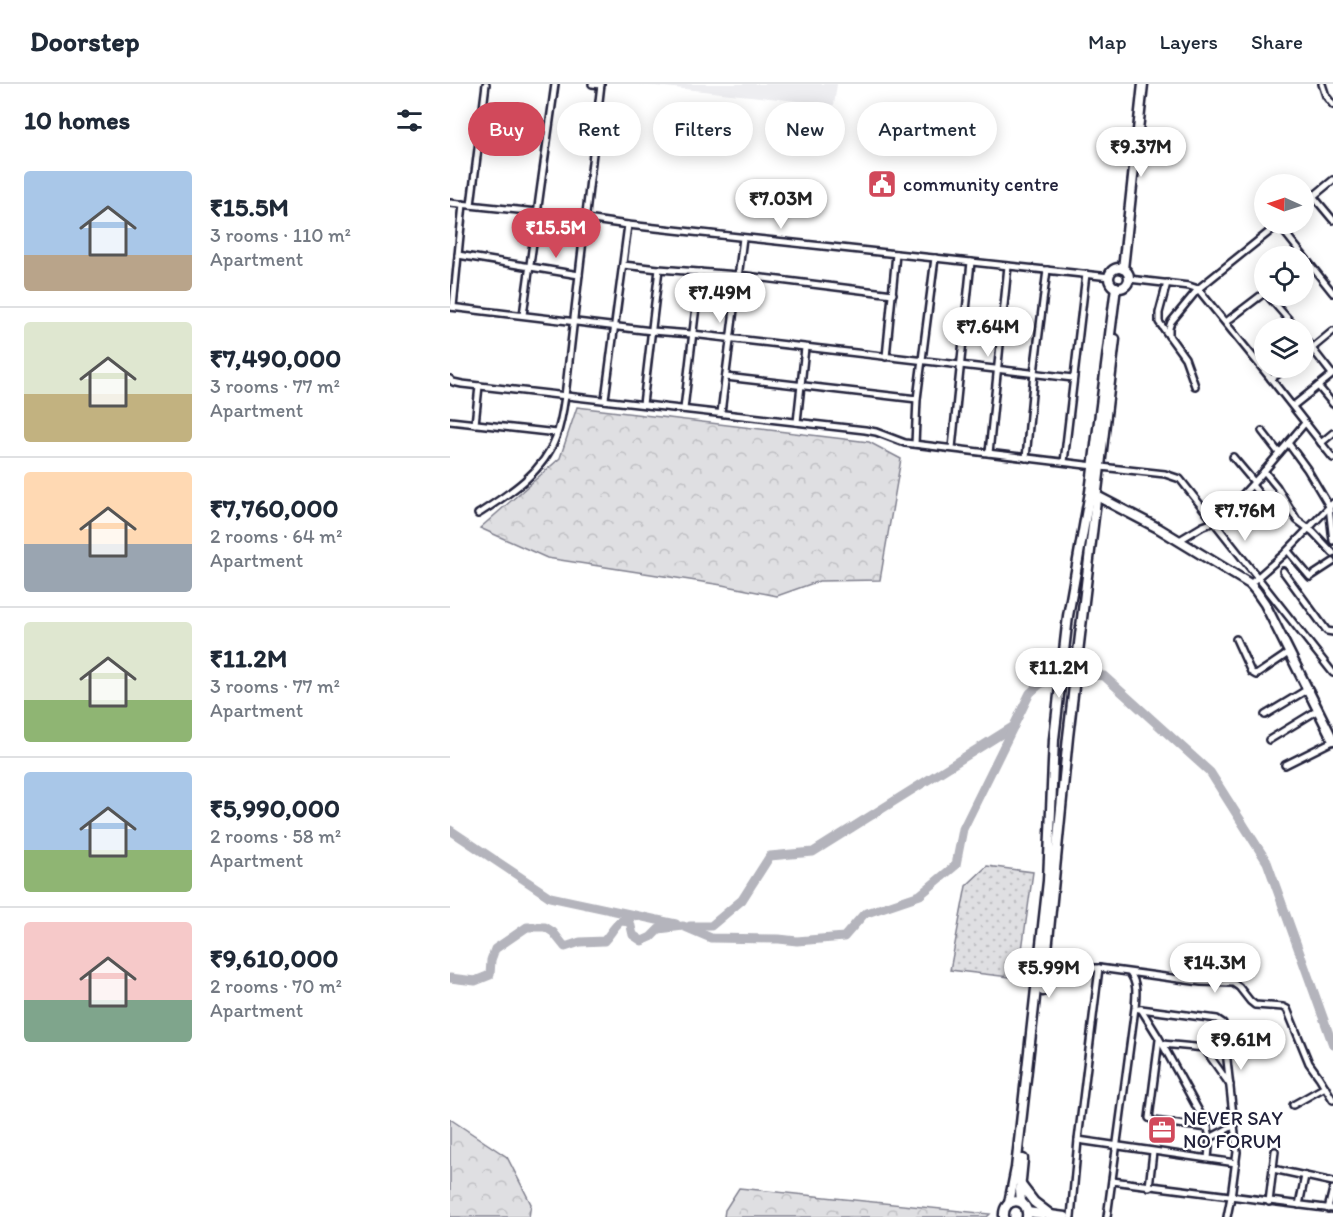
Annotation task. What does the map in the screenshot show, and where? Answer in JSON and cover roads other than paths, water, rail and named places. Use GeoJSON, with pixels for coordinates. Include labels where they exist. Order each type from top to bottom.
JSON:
{"type":"FeatureCollection","features":[{"type":"Feature","properties":{"kind":"main road"},"geometry":{"type":"LineString","coordinates":[[1120,269],[1138,84]]}},
{"type":"Feature","properties":{"kind":"main road"},"geometry":{"type":"LineString","coordinates":[[1120,269],[1143,84]]}},
{"type":"Feature","properties":{"kind":"main road"},"geometry":{"type":"LineString","coordinates":[[1120,269],[1128,274],[1129,279],[1127,283],[1118,287],[1112,284],[1110,277],[1112,271],[1120,269]]}},
{"type":"Feature","properties":{"kind":"main road"},"geometry":{"type":"LineString","coordinates":[[1065,1217],[1027,1214],[1021,1202],[1021,1185],[1118,287]]}},
{"type":"Feature","properties":{"kind":"main road"},"geometry":{"type":"LineString","coordinates":[[1094,494],[1250,584],[1261,597],[1333,740]]}},
{"type":"Feature","properties":{"kind":"main road"},"geometry":{"type":"LineString","coordinates":[[1004,1217],[1004,1209],[1009,1203],[1015,1180],[1048,881],[1054,739],[1070,604],[1094,494]]}},
{"type":"Feature","properties":{"kind":"main road"},"geometry":{"type":"LineString","coordinates":[[1021,1185],[1034,1202],[1051,1215]]}},
{"type":"Feature","properties":{"kind":"main road"},"geometry":{"type":"LineString","coordinates":[[1009,1203],[1021,1202]]}},
{"type":"Feature","properties":{"kind":"street"},"geometry":{"type":"LineString","coordinates":[[471,205],[486,84]]}},
{"type":"Feature","properties":{"kind":"street"},"geometry":{"type":"LineString","coordinates":[[523,315],[555,84]]}},
{"type":"Feature","properties":{"kind":"street"},"geometry":{"type":"LineString","coordinates":[[478,514],[515,490],[523,482],[545,458],[557,434],[565,396],[601,85],[592,84]]}},
{"type":"Feature","properties":{"kind":"street"},"geometry":{"type":"LineString","coordinates":[[1322,84],[1326,96],[1333,105]]}},
{"type":"Feature","properties":{"kind":"street"},"geometry":{"type":"LineString","coordinates":[[1314,195],[1333,180]]}},
{"type":"Feature","properties":{"kind":"street"},"geometry":{"type":"LineString","coordinates":[[1314,197],[1333,220]]}},
{"type":"Feature","properties":{"kind":"street"},"geometry":{"type":"LineString","coordinates":[[450,203],[743,238],[1110,277]]}},
{"type":"Feature","properties":{"kind":"street"},"geometry":{"type":"LineString","coordinates":[[463,204],[452,307],[1074,378]]}},
{"type":"Feature","properties":{"kind":"street"},"geometry":{"type":"LineString","coordinates":[[605,399],[628,225]]}},
{"type":"Feature","properties":{"kind":"street"},"geometry":{"type":"LineString","coordinates":[[1169,336],[1171,321],[1198,290],[1267,234]]}},
{"type":"Feature","properties":{"kind":"street"},"geometry":{"type":"LineString","coordinates":[[722,413],[743,238]]}},
{"type":"Feature","properties":{"kind":"street"},"geometry":{"type":"LineString","coordinates":[[886,357],[896,254]]}},
{"type":"Feature","properties":{"kind":"street"},"geometry":{"type":"LineString","coordinates":[[458,255],[579,275]]}},
{"type":"Feature","properties":{"kind":"street"},"geometry":{"type":"LineString","coordinates":[[915,444],[917,399],[935,258]]}},
{"type":"Feature","properties":{"kind":"street"},"geometry":{"type":"LineString","coordinates":[[952,448],[971,262]]}},
{"type":"Feature","properties":{"kind":"street"},"geometry":{"type":"LineString","coordinates":[[623,265],[738,275],[893,294]]}},
{"type":"Feature","properties":{"kind":"street"},"geometry":{"type":"LineString","coordinates":[[989,453],[1008,266]]}},
{"type":"Feature","properties":{"kind":"street"},"geometry":{"type":"LineString","coordinates":[[644,404],[659,269]]}},
{"type":"Feature","properties":{"kind":"street"},"geometry":{"type":"LineString","coordinates":[[1026,458],[1047,270]]}},
{"type":"Feature","properties":{"kind":"street"},"geometry":{"type":"LineString","coordinates":[[684,409],[700,272]]}},
{"type":"Feature","properties":{"kind":"street"},"geometry":{"type":"LineString","coordinates":[[1314,272],[1333,293]]}},
{"type":"Feature","properties":{"kind":"street"},"geometry":{"type":"LineString","coordinates":[[1064,462],[1086,274]]}},
{"type":"Feature","properties":{"kind":"street"},"geometry":{"type":"LineString","coordinates":[[1129,279],[1189,286],[1198,290],[1333,458]]}},
{"type":"Feature","properties":{"kind":"street"},"geometry":{"type":"LineString","coordinates":[[1167,284],[1159,319],[1185,358],[1195,386]]}},
{"type":"Feature","properties":{"kind":"street"},"geometry":{"type":"LineString","coordinates":[[1226,322],[1254,301]]}},
{"type":"Feature","properties":{"kind":"street"},"geometry":{"type":"LineString","coordinates":[[1277,306],[1287,318]]}},
{"type":"Feature","properties":{"kind":"street"},"geometry":{"type":"LineString","coordinates":[[1314,346],[1333,331]]}},
{"type":"Feature","properties":{"kind":"street"},"geometry":{"type":"LineString","coordinates":[[797,422],[806,348]]}},
{"type":"Feature","properties":{"kind":"street"},"geometry":{"type":"LineString","coordinates":[[1293,406],[1333,374],[1314,350]]}},
{"type":"Feature","properties":{"kind":"street"},"geometry":{"type":"LineString","coordinates":[[726,377],[917,399]]}},
{"type":"Feature","properties":{"kind":"street"},"geometry":{"type":"LineString","coordinates":[[450,379],[457,383],[479,386],[872,431],[898,441],[915,444],[1176,477],[1190,491],[1333,673]]}},
{"type":"Feature","properties":{"kind":"street"},"geometry":{"type":"LineString","coordinates":[[475,424],[479,386]]}},
{"type":"Feature","properties":{"kind":"street"},"geometry":{"type":"LineString","coordinates":[[1318,386],[1333,404]]}},
{"type":"Feature","properties":{"kind":"street"},"geometry":{"type":"LineString","coordinates":[[450,421],[557,434]]}},
{"type":"Feature","properties":{"kind":"street"},"geometry":{"type":"LineString","coordinates":[[1178,541],[1223,516],[1305,423]]}},
{"type":"Feature","properties":{"kind":"street"},"geometry":{"type":"LineString","coordinates":[[1262,431],[1279,453]]}},
{"type":"Feature","properties":{"kind":"street"},"geometry":{"type":"LineString","coordinates":[[1321,443],[1333,433]]}},
{"type":"Feature","properties":{"kind":"street"},"geometry":{"type":"LineString","coordinates":[[1288,443],[1331,504],[1333,541]]}},
{"type":"Feature","properties":{"kind":"street"},"geometry":{"type":"LineString","coordinates":[[1233,457],[1274,513]]}},
{"type":"Feature","properties":{"kind":"street"},"geometry":{"type":"LineString","coordinates":[[1264,471],[1277,487],[1297,520],[1333,553]]}},
{"type":"Feature","properties":{"kind":"street"},"geometry":{"type":"LineString","coordinates":[[1241,497],[1260,522],[1264,523],[1286,503]]}},
{"type":"Feature","properties":{"kind":"street"},"geometry":{"type":"LineString","coordinates":[[1250,584],[1288,551],[1331,504]]}},
{"type":"Feature","properties":{"kind":"street"},"geometry":{"type":"LineString","coordinates":[[1288,551],[1310,577],[1333,562]]}},
{"type":"Feature","properties":{"kind":"street"},"geometry":{"type":"LineString","coordinates":[[1283,571],[1328,631],[1333,632]]}},
{"type":"Feature","properties":{"kind":"street"},"geometry":{"type":"LineString","coordinates":[[1236,639],[1251,672],[1256,675],[1290,652]]}},
{"type":"Feature","properties":{"kind":"street"},"geometry":{"type":"LineString","coordinates":[[1265,715],[1308,689]]}},
{"type":"Feature","properties":{"kind":"street"},"geometry":{"type":"LineString","coordinates":[[1269,740],[1318,710]]}},
{"type":"Feature","properties":{"kind":"street"},"geometry":{"type":"LineString","coordinates":[[1285,765],[1333,740]]}},
{"type":"Feature","properties":{"kind":"street"},"geometry":{"type":"LineString","coordinates":[[1045,968],[1099,968],[1202,982],[1233,983],[1255,1005],[1285,1008],[1309,1063],[1333,1101]]}},
{"type":"Feature","properties":{"kind":"street"},"geometry":{"type":"LineString","coordinates":[[1071,1217],[1099,968]]}},
{"type":"Feature","properties":{"kind":"street"},"geometry":{"type":"LineString","coordinates":[[1107,1217],[1138,1009],[1136,985],[1130,973]]}},
{"type":"Feature","properties":{"kind":"street"},"geometry":{"type":"LineString","coordinates":[[1138,1009],[1160,1041],[1208,1128],[1208,1158]]}},
{"type":"Feature","properties":{"kind":"street"},"geometry":{"type":"LineString","coordinates":[[1138,1009],[1221,1020],[1224,1027],[1237,1146],[1227,1217]]}},
{"type":"Feature","properties":{"kind":"street"},"geometry":{"type":"LineString","coordinates":[[1160,1041],[1227,1050]]}},
{"type":"Feature","properties":{"kind":"street"},"geometry":{"type":"LineString","coordinates":[[1160,1041],[1149,1118],[1154,1121],[1208,1128]]}},
{"type":"Feature","properties":{"kind":"street"},"geometry":{"type":"LineString","coordinates":[[1204,1048],[1231,1086]]}},
{"type":"Feature","properties":{"kind":"street"},"geometry":{"type":"LineString","coordinates":[[1293,1105],[1325,1087]]}},
{"type":"Feature","properties":{"kind":"street"},"geometry":{"type":"LineString","coordinates":[[1209,1138],[1235,1125]]}},
{"type":"Feature","properties":{"kind":"street"},"geometry":{"type":"LineString","coordinates":[[1078,1140],[1236,1163]]}},
{"type":"Feature","properties":{"kind":"street"},"geometry":{"type":"LineString","coordinates":[[1269,1202],[1275,1151]]}},
{"type":"Feature","properties":{"kind":"street"},"geometry":{"type":"LineString","coordinates":[[1149,1187],[1153,1152]]}},
{"type":"Feature","properties":{"kind":"street"},"geometry":{"type":"LineString","coordinates":[[1273,1169],[1333,1182]]}},
{"type":"Feature","properties":{"kind":"street"},"geometry":{"type":"LineString","coordinates":[[1299,1205],[1305,1176]]}},
{"type":"Feature","properties":{"kind":"street"},"geometry":{"type":"LineString","coordinates":[[1112,1181],[1331,1209],[1333,1189]]}},
{"type":"Feature","properties":{"kind":"waterway"},"geometry":{"type":"LineString","coordinates":[[450,978],[475,981],[490,975],[491,960],[495,949],[527,927],[545,927],[553,932],[565,947],[580,942],[604,941],[621,921],[630,922],[633,935],[642,941],[651,937],[659,929],[683,926],[711,938],[797,941],[844,937],[864,914],[920,895],[956,865],[963,829],[1030,693],[1060,672],[1104,676],[1210,772],[1267,862],[1333,1045]]}},
{"type":"Feature","properties":{"kind":"waterway"},"geometry":{"type":"LineString","coordinates":[[690,926],[711,926],[742,900],[770,856],[813,852],[1014,726]]}},
{"type":"Feature","properties":{"kind":"waterway"},"geometry":{"type":"LineString","coordinates":[[450,830],[550,897],[676,924]]}},
{"type":"Feature","properties":{"kind":"place","name":"community centre"},"geometry":{"type":"Point","coordinates":[882,184]}},
{"type":"Feature","properties":{"kind":"place","name":"NEVER SAY NO FORUM"},"geometry":{"type":"Point","coordinates":[1162,1130]}}]}
